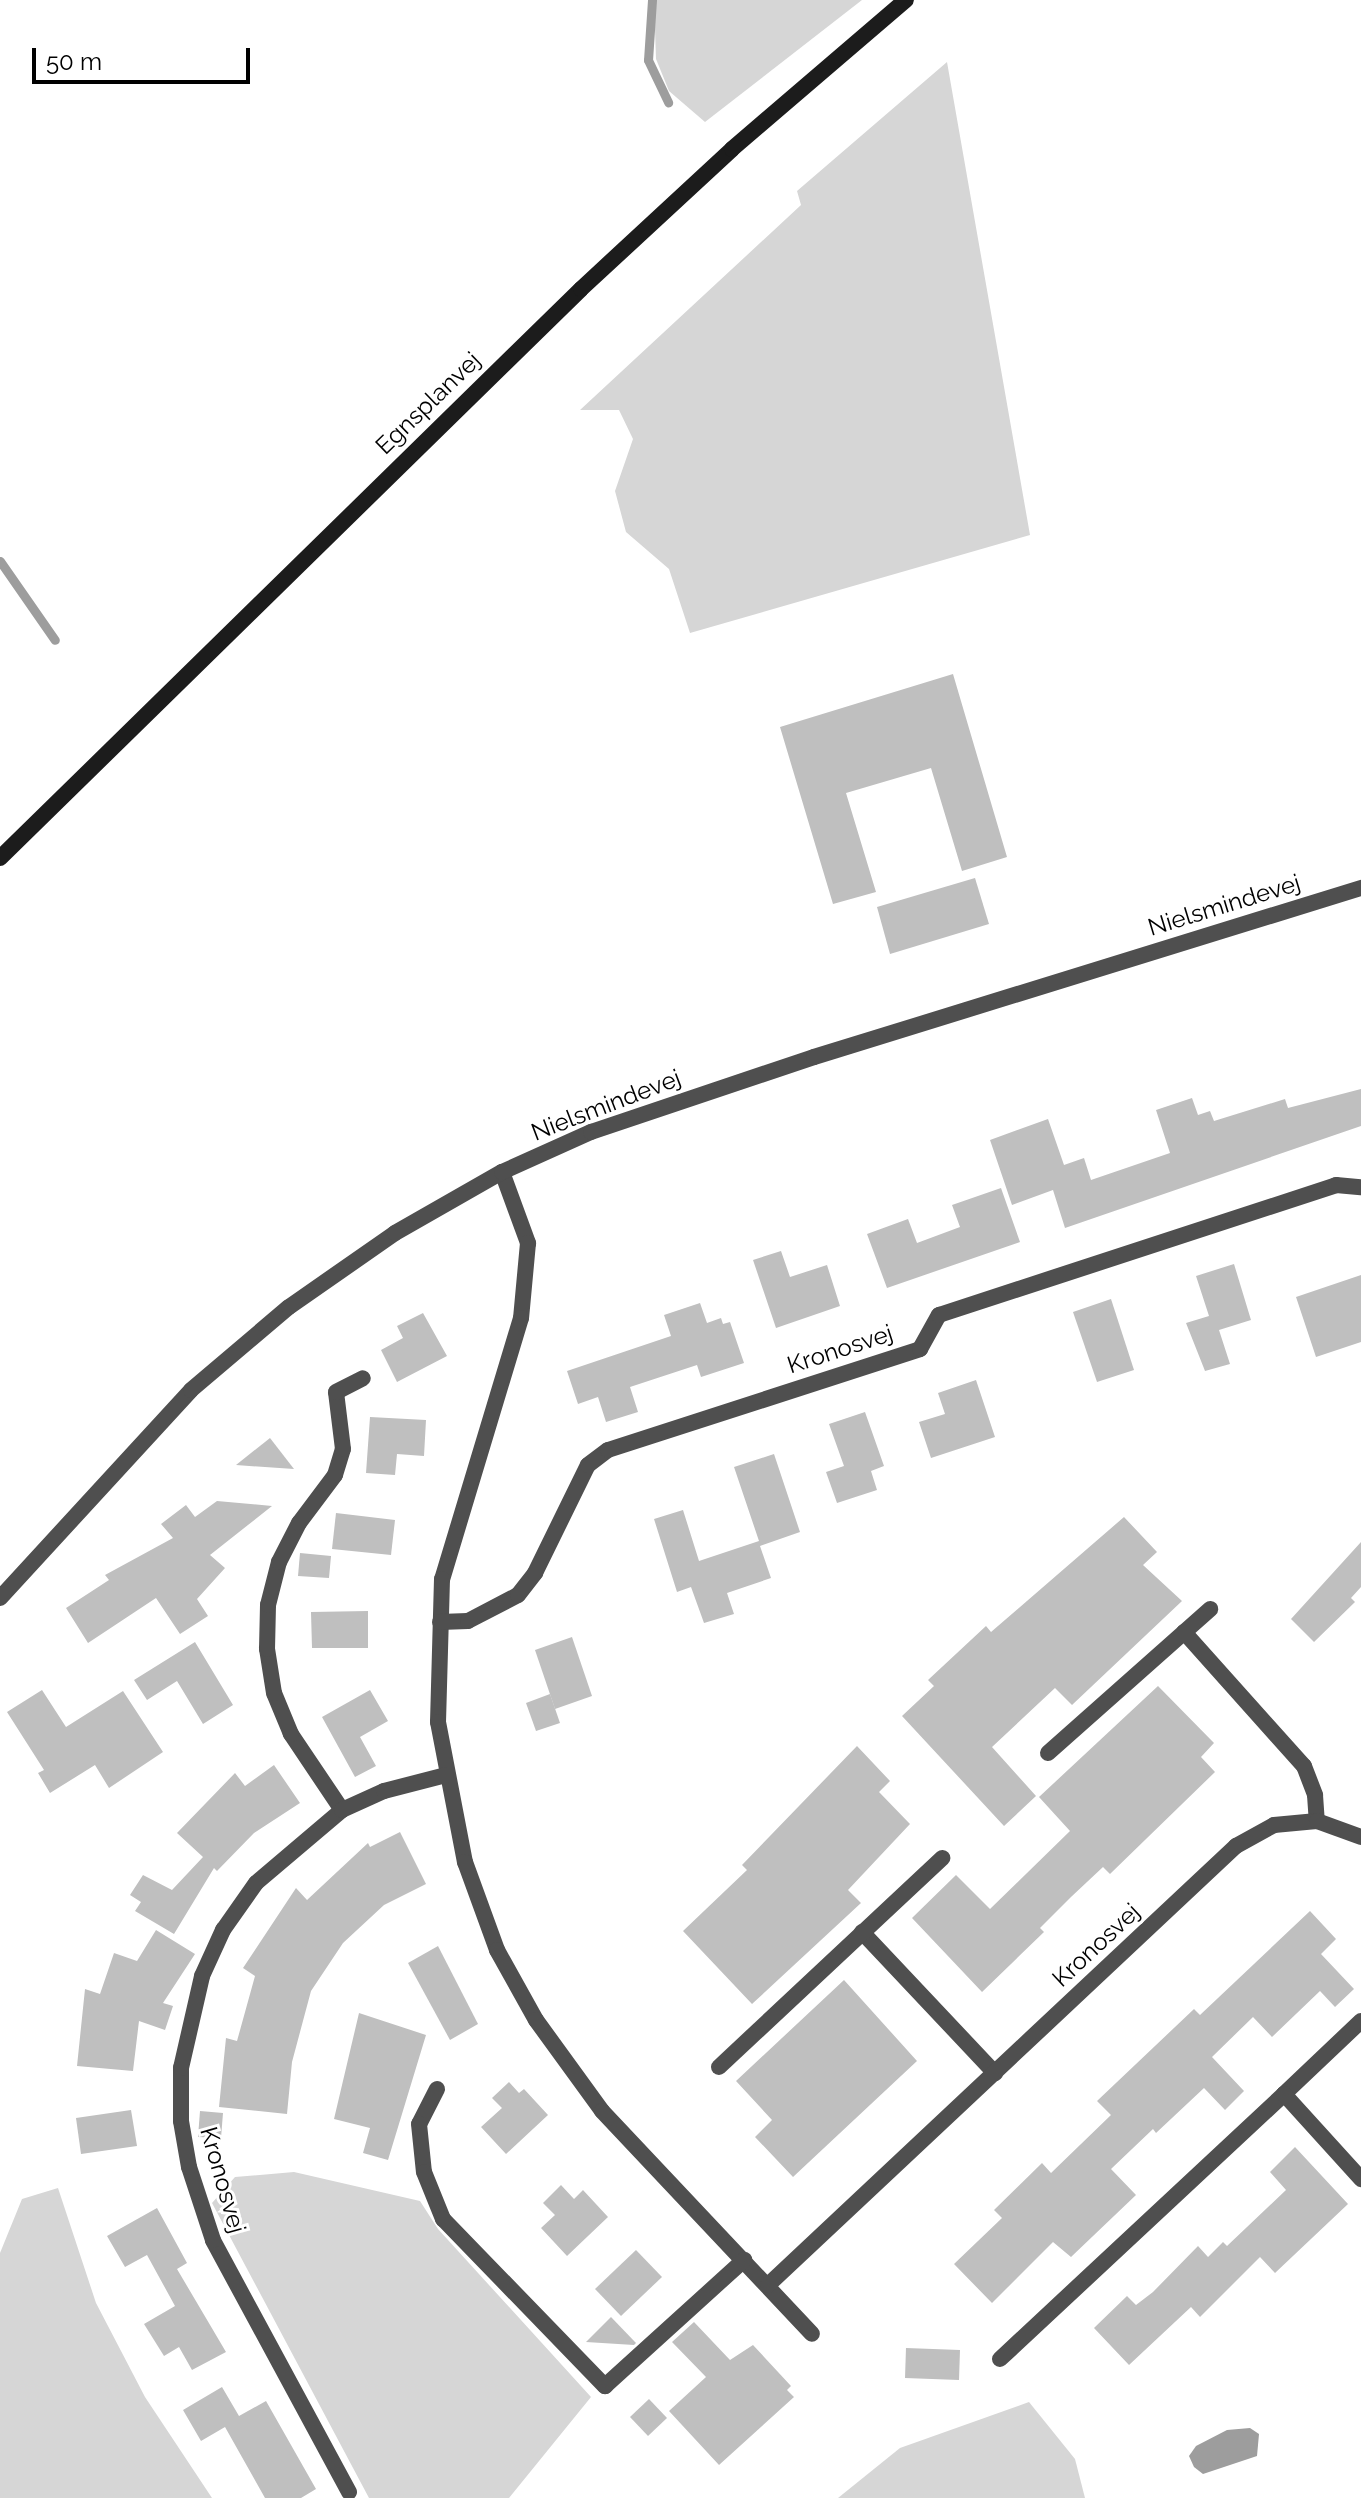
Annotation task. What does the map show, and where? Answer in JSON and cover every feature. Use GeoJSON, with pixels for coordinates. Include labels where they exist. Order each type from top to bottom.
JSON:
{"type":"FeatureCollection","features":[{"type":"Feature","properties":{"kind":"main road","name":"Egnsplanvej"},"geometry":{"type":"LineString","coordinates":[[0,858],[571,299],[732,149],[906,0]]}},
{"type":"Feature","properties":{"kind":"street","name":"Nielsmindevej"},"geometry":{"type":"LineString","coordinates":[[0,1598],[158,1423],[245,1343],[395,1233],[502,1172],[591,1132],[814,1057],[1361,888]]}},
{"type":"Feature","properties":{"kind":"street"},"geometry":{"type":"LineString","coordinates":[[502,1172],[528,1243],[521,1318],[466,1487],[442,1579],[438,1722],[465,1862],[497,1950],[536,2020],[602,2111],[812,2334]]}},
{"type":"Feature","properties":{"kind":"street","name":"Kronosvej"},"geometry":{"type":"LineString","coordinates":[[440,1622],[468,1621],[518,1595],[535,1573],[588,1465],[608,1450],[920,1349],[939,1315],[1336,1185],[1361,1187]]}},
{"type":"Feature","properties":{"kind":"street"},"geometry":{"type":"LineString","coordinates":[[342,1810],[291,1734],[274,1693],[267,1649],[268,1605],[279,1562],[299,1523],[335,1475],[343,1449],[336,1392],[363,1378]]}},
{"type":"Feature","properties":{"kind":"street"},"geometry":{"type":"LineString","coordinates":[[1048,1753],[1210,1609]]}},
{"type":"Feature","properties":{"kind":"street"},"geometry":{"type":"LineString","coordinates":[[1184,1632],[1304,1766],[1317,1821]]}},
{"type":"Feature","properties":{"kind":"street","name":"Kronosvej"},"geometry":{"type":"LineString","coordinates":[[349,2492],[213,2240],[189,2167],[181,2121],[188,2022],[223,1930],[256,1883],[342,1810],[384,1791],[446,1775]]}},
{"type":"Feature","properties":{"kind":"street","name":"Kronosvej"},"geometry":{"type":"LineString","coordinates":[[768,2285],[1236,1846],[1274,1825],[1317,1821],[1361,1837]]}},
{"type":"Feature","properties":{"kind":"street"},"geometry":{"type":"LineString","coordinates":[[719,2067],[942,1858]]}},
{"type":"Feature","properties":{"kind":"street"},"geometry":{"type":"LineString","coordinates":[[862,1932],[995,2073]]}},
{"type":"Feature","properties":{"kind":"street"},"geometry":{"type":"LineString","coordinates":[[1000,2359],[1361,2021]]}},
{"type":"Feature","properties":{"kind":"street"},"geometry":{"type":"LineString","coordinates":[[437,2089],[419,2124],[424,2172],[443,2219],[605,2386],[744,2260]]}},
{"type":"Feature","properties":{"kind":"street"},"geometry":{"type":"LineString","coordinates":[[1284,2094],[1361,2179]]}},
{"type":"Feature","properties":{"kind":"shaded area"},"geometry":{"type":"Polygon","coordinates":[[[654,0],[862,0],[705,122],[669,91],[656,59],[654,0]]]}},
{"type":"Feature","properties":{"kind":"shaded area"},"geometry":{"type":"Polygon","coordinates":[[[947,62],[1030,535],[690,633],[669,569],[626,532],[615,491],[633,439],[619,410],[580,410],[801,205],[797,191],[947,62]]]}},
{"type":"Feature","properties":{"kind":"shaded area"},"geometry":{"type":"Polygon","coordinates":[[[294,2172],[420,2201],[438,2229],[591,2397],[509,2498],[369,2498],[212,2203],[235,2177],[294,2172]]]}},
{"type":"Feature","properties":{"kind":"shaded area"},"geometry":{"type":"Polygon","coordinates":[[[58,2188],[96,2303],[145,2397],[212,2498],[0,2498],[0,2253],[22,2199],[58,2188]]]}},
{"type":"Feature","properties":{"kind":"shaded area"},"geometry":{"type":"Polygon","coordinates":[[[1029,2402],[1075,2459],[1085,2498],[838,2498],[900,2448],[1029,2402]]]}},
{"type":"Feature","properties":{"kind":"shaded area"},"geometry":{"type":"Polygon","coordinates":[[[1250,2428],[1259,2434],[1257,2456],[1203,2474],[1194,2467],[1189,2456],[1196,2446],[1227,2430],[1250,2428]]]}},
{"type":"Feature","properties":{"kind":"building"},"geometry":{"type":"Polygon","coordinates":[[[953,674],[1007,857],[962,871],[931,768],[846,793],[876,892],[833,904],[780,727],[953,674]]]}},
{"type":"Feature","properties":{"kind":"building"},"geometry":{"type":"Polygon","coordinates":[[[975,878],[989,924],[890,954],[877,907],[975,878]]]}},
{"type":"Feature","properties":{"kind":"building"},"geometry":{"type":"Polygon","coordinates":[[[1361,1089],[1361,1126],[1065,1228],[1053,1190],[1012,1205],[990,1140],[1048,1119],[1064,1165],[1084,1158],[1091,1180],[1170,1153],[1156,1110],[1192,1098],[1198,1115],[1210,1111],[1214,1121],[1285,1099],[1288,1108],[1361,1089]]]}},
{"type":"Feature","properties":{"kind":"building"},"geometry":{"type":"Polygon","coordinates":[[[1001,1188],[1020,1242],[887,1288],[867,1234],[908,1219],[917,1243],[960,1227],[952,1205],[1001,1188]]]}},
{"type":"Feature","properties":{"kind":"building"},"geometry":{"type":"Polygon","coordinates":[[[781,1251],[790,1277],[827,1265],[840,1306],[776,1328],[753,1260],[781,1251]]]}},
{"type":"Feature","properties":{"kind":"building"},"geometry":{"type":"Polygon","coordinates":[[[1234,1264],[1251,1320],[1219,1330],[1230,1364],[1205,1371],[1186,1323],[1209,1316],[1196,1276],[1234,1264]]]}},
{"type":"Feature","properties":{"kind":"building"},"geometry":{"type":"Polygon","coordinates":[[[1361,1275],[1361,1342],[1316,1357],[1296,1297],[1361,1275]]]}},
{"type":"Feature","properties":{"kind":"building"},"geometry":{"type":"Polygon","coordinates":[[[1111,1299],[1134,1370],[1097,1382],[1073,1312],[1111,1299]]]}},
{"type":"Feature","properties":{"kind":"building"},"geometry":{"type":"Polygon","coordinates":[[[700,1303],[707,1323],[721,1318],[723,1324],[730,1322],[744,1363],[701,1377],[697,1365],[630,1387],[638,1412],[606,1422],[598,1397],[578,1404],[567,1371],[671,1336],[664,1315],[700,1303]]]}},
{"type":"Feature","properties":{"kind":"building"},"geometry":{"type":"Polygon","coordinates":[[[423,1313],[447,1356],[397,1382],[381,1350],[403,1338],[397,1326],[423,1313]]]}},
{"type":"Feature","properties":{"kind":"building"},"geometry":{"type":"Polygon","coordinates":[[[976,1380],[995,1437],[931,1458],[919,1422],[945,1414],[938,1393],[976,1380]]]}},
{"type":"Feature","properties":{"kind":"building"},"geometry":{"type":"Polygon","coordinates":[[[865,1412],[884,1466],[871,1471],[877,1490],[837,1503],[826,1472],[844,1466],[829,1424],[865,1412]]]}},
{"type":"Feature","properties":{"kind":"building"},"geometry":{"type":"Polygon","coordinates":[[[370,1417],[426,1420],[424,1456],[397,1454],[395,1475],[366,1473],[370,1417]]]}},
{"type":"Feature","properties":{"kind":"building"},"geometry":{"type":"Polygon","coordinates":[[[270,1438],[294,1469],[236,1465],[270,1438]]]}},
{"type":"Feature","properties":{"kind":"building"},"geometry":{"type":"Polygon","coordinates":[[[774,1454],[800,1532],[760,1546],[771,1578],[727,1593],[734,1614],[704,1623],[691,1587],[677,1592],[654,1519],[683,1510],[699,1561],[759,1541],[734,1467],[774,1454]]]}},
{"type":"Feature","properties":{"kind":"building"},"geometry":{"type":"Polygon","coordinates":[[[217,1501],[272,1506],[210,1555],[225,1568],[197,1599],[208,1616],[180,1634],[156,1598],[88,1643],[66,1608],[109,1580],[105,1575],[173,1538],[161,1524],[186,1505],[195,1517],[217,1501]]]}},
{"type":"Feature","properties":{"kind":"building"},"geometry":{"type":"Polygon","coordinates":[[[336,1513],[395,1520],[391,1555],[332,1549],[336,1513]]]}},
{"type":"Feature","properties":{"kind":"building"},"geometry":{"type":"Polygon","coordinates":[[[1124,1517],[1157,1552],[1143,1565],[1182,1601],[1072,1705],[1055,1688],[992,1747],[1036,1796],[1004,1826],[902,1716],[934,1686],[928,1680],[986,1626],[991,1632],[1124,1517]]]}},
{"type":"Feature","properties":{"kind":"building"},"geometry":{"type":"Polygon","coordinates":[[[1361,1542],[1361,1587],[1351,1598],[1355,1602],[1314,1642],[1291,1619],[1361,1542]]]}},
{"type":"Feature","properties":{"kind":"building"},"geometry":{"type":"Polygon","coordinates":[[[300,1553],[331,1556],[329,1578],[298,1576],[300,1553]]]}},
{"type":"Feature","properties":{"kind":"building"},"geometry":{"type":"Polygon","coordinates":[[[368,1611],[368,1648],[312,1648],[311,1612],[368,1611]]]}},
{"type":"Feature","properties":{"kind":"building"},"geometry":{"type":"Polygon","coordinates":[[[572,1637],[592,1696],[555,1709],[535,1650],[572,1637]]]}},
{"type":"Feature","properties":{"kind":"building"},"geometry":{"type":"Polygon","coordinates":[[[195,1642],[233,1705],[203,1724],[177,1681],[147,1700],[134,1680],[195,1642]]]}},
{"type":"Feature","properties":{"kind":"building"},"geometry":{"type":"Polygon","coordinates":[[[1158,1686],[1214,1743],[1201,1757],[1215,1772],[1110,1874],[1103,1867],[1071,1897],[1040,1928],[1044,1932],[982,1992],[912,1918],[956,1875],[990,1909],[1070,1831],[1039,1797],[1158,1686]]]}},
{"type":"Feature","properties":{"kind":"building"},"geometry":{"type":"Polygon","coordinates":[[[42,1690],[66,1727],[123,1691],[163,1752],[109,1788],[95,1765],[50,1793],[38,1773],[44,1770],[7,1712],[42,1690]]]}},
{"type":"Feature","properties":{"kind":"building"},"geometry":{"type":"Polygon","coordinates":[[[370,1690],[388,1721],[360,1737],[376,1766],[355,1777],[322,1717],[370,1690]]]}},
{"type":"Feature","properties":{"kind":"building"},"geometry":{"type":"Polygon","coordinates":[[[550,1694],[560,1723],[536,1731],[526,1703],[550,1694]]]}},
{"type":"Feature","properties":{"kind":"building"},"geometry":{"type":"Polygon","coordinates":[[[857,1746],[890,1781],[879,1792],[910,1824],[848,1890],[861,1903],[752,2004],[683,1931],[747,1870],[742,1865],[857,1746]]]}},
{"type":"Feature","properties":{"kind":"building"},"geometry":{"type":"Polygon","coordinates":[[[274,1765],[300,1803],[254,1833],[217,1871],[214,1868],[174,1934],[135,1911],[141,1902],[130,1895],[143,1875],[172,1890],[203,1857],[177,1833],[235,1773],[245,1786],[274,1765]]]}},
{"type":"Feature","properties":{"kind":"building"},"geometry":{"type":"Polygon","coordinates":[[[400,1832],[426,1884],[384,1905],[343,1943],[311,1991],[292,2062],[287,2114],[219,2107],[226,2038],[237,2041],[255,1976],[243,1968],[296,1888],[307,1900],[368,1843],[370,1847],[400,1832]]]}},
{"type":"Feature","properties":{"kind":"building"},"geometry":{"type":"Polygon","coordinates":[[[1310,1911],[1336,1939],[1321,1954],[1354,1989],[1335,2007],[1320,1991],[1272,2037],[1253,2017],[1212,2057],[1244,2091],[1225,2110],[1204,2088],[1156,2133],[1153,2129],[1111,2169],[1136,2195],[1071,2257],[1053,2242],[992,2303],[954,2264],[1002,2218],[994,2210],[1042,2163],[1051,2173],[1111,2115],[1097,2101],[1194,2009],[1200,2015],[1310,1911]]]}},
{"type":"Feature","properties":{"kind":"building"},"geometry":{"type":"Polygon","coordinates":[[[156,1930],[195,1954],[163,2003],[173,2006],[165,2030],[139,2021],[133,2071],[77,2066],[85,1989],[100,1994],[114,1953],[137,1961],[156,1930]]]}},
{"type":"Feature","properties":{"kind":"building"},"geometry":{"type":"Polygon","coordinates":[[[438,1946],[478,2024],[450,2040],[408,1963],[438,1946]]]}},
{"type":"Feature","properties":{"kind":"building"},"geometry":{"type":"Polygon","coordinates":[[[844,1980],[917,2061],[793,2177],[755,2137],[772,2120],[736,2081],[844,1980]]]}},
{"type":"Feature","properties":{"kind":"building"},"geometry":{"type":"Polygon","coordinates":[[[359,2013],[426,2035],[388,2160],[363,2153],[370,2128],[334,2119],[359,2013]]]}},
{"type":"Feature","properties":{"kind":"building"},"geometry":{"type":"Polygon","coordinates":[[[509,2082],[519,2093],[524,2089],[548,2115],[506,2154],[481,2127],[502,2108],[492,2098],[509,2082]]]}},
{"type":"Feature","properties":{"kind":"building"},"geometry":{"type":"Polygon","coordinates":[[[131,2110],[137,2146],[81,2154],[76,2118],[131,2110]]]}},
{"type":"Feature","properties":{"kind":"building"},"geometry":{"type":"Polygon","coordinates":[[[200,2111],[223,2113],[221,2138],[198,2137],[200,2111]]]}},
{"type":"Feature","properties":{"kind":"building"},"geometry":{"type":"Polygon","coordinates":[[[1295,2147],[1348,2204],[1275,2273],[1260,2257],[1200,2317],[1191,2307],[1129,2365],[1094,2328],[1127,2296],[1136,2305],[1153,2292],[1198,2246],[1208,2257],[1223,2242],[1227,2246],[1286,2190],[1270,2172],[1295,2147]]]}},
{"type":"Feature","properties":{"kind":"building"},"geometry":{"type":"Polygon","coordinates":[[[561,2185],[574,2199],[583,2190],[608,2217],[567,2256],[541,2228],[555,2215],[543,2203],[561,2185]]]}},
{"type":"Feature","properties":{"kind":"building"},"geometry":{"type":"Polygon","coordinates":[[[157,2208],[187,2263],[177,2269],[226,2352],[192,2370],[179,2347],[164,2356],[144,2324],[175,2306],[147,2255],[125,2267],[107,2236],[157,2208]]]}},
{"type":"Feature","properties":{"kind":"building"},"geometry":{"type":"Polygon","coordinates":[[[636,2250],[662,2277],[621,2316],[595,2289],[636,2250]]]}},
{"type":"Feature","properties":{"kind":"building"},"geometry":{"type":"Polygon","coordinates":[[[611,2317],[636,2343],[634,2345],[586,2342],[611,2317]]]}},
{"type":"Feature","properties":{"kind":"building"},"geometry":{"type":"Polygon","coordinates":[[[694,2322],[730,2360],[753,2345],[791,2386],[787,2390],[794,2397],[719,2465],[669,2411],[706,2377],[672,2342],[694,2322]]]}},
{"type":"Feature","properties":{"kind":"building"},"geometry":{"type":"Polygon","coordinates":[[[906,2348],[960,2350],[959,2380],[905,2378],[906,2348]]]}},
{"type":"Feature","properties":{"kind":"building"},"geometry":{"type":"Polygon","coordinates":[[[222,2387],[239,2416],[266,2401],[316,2489],[301,2498],[265,2498],[225,2427],[201,2441],[183,2410],[222,2387]]]}},
{"type":"Feature","properties":{"kind":"building"},"geometry":{"type":"Polygon","coordinates":[[[649,2399],[667,2418],[648,2436],[630,2417],[649,2399]]]}},
{"type":"Feature","properties":{"kind":"waterway"},"geometry":{"type":"LineString","coordinates":[[652,0],[648,60],[668,102]]}},
{"type":"Feature","properties":{"kind":"waterway"},"geometry":{"type":"LineString","coordinates":[[0,561],[55,640]]}}]}
